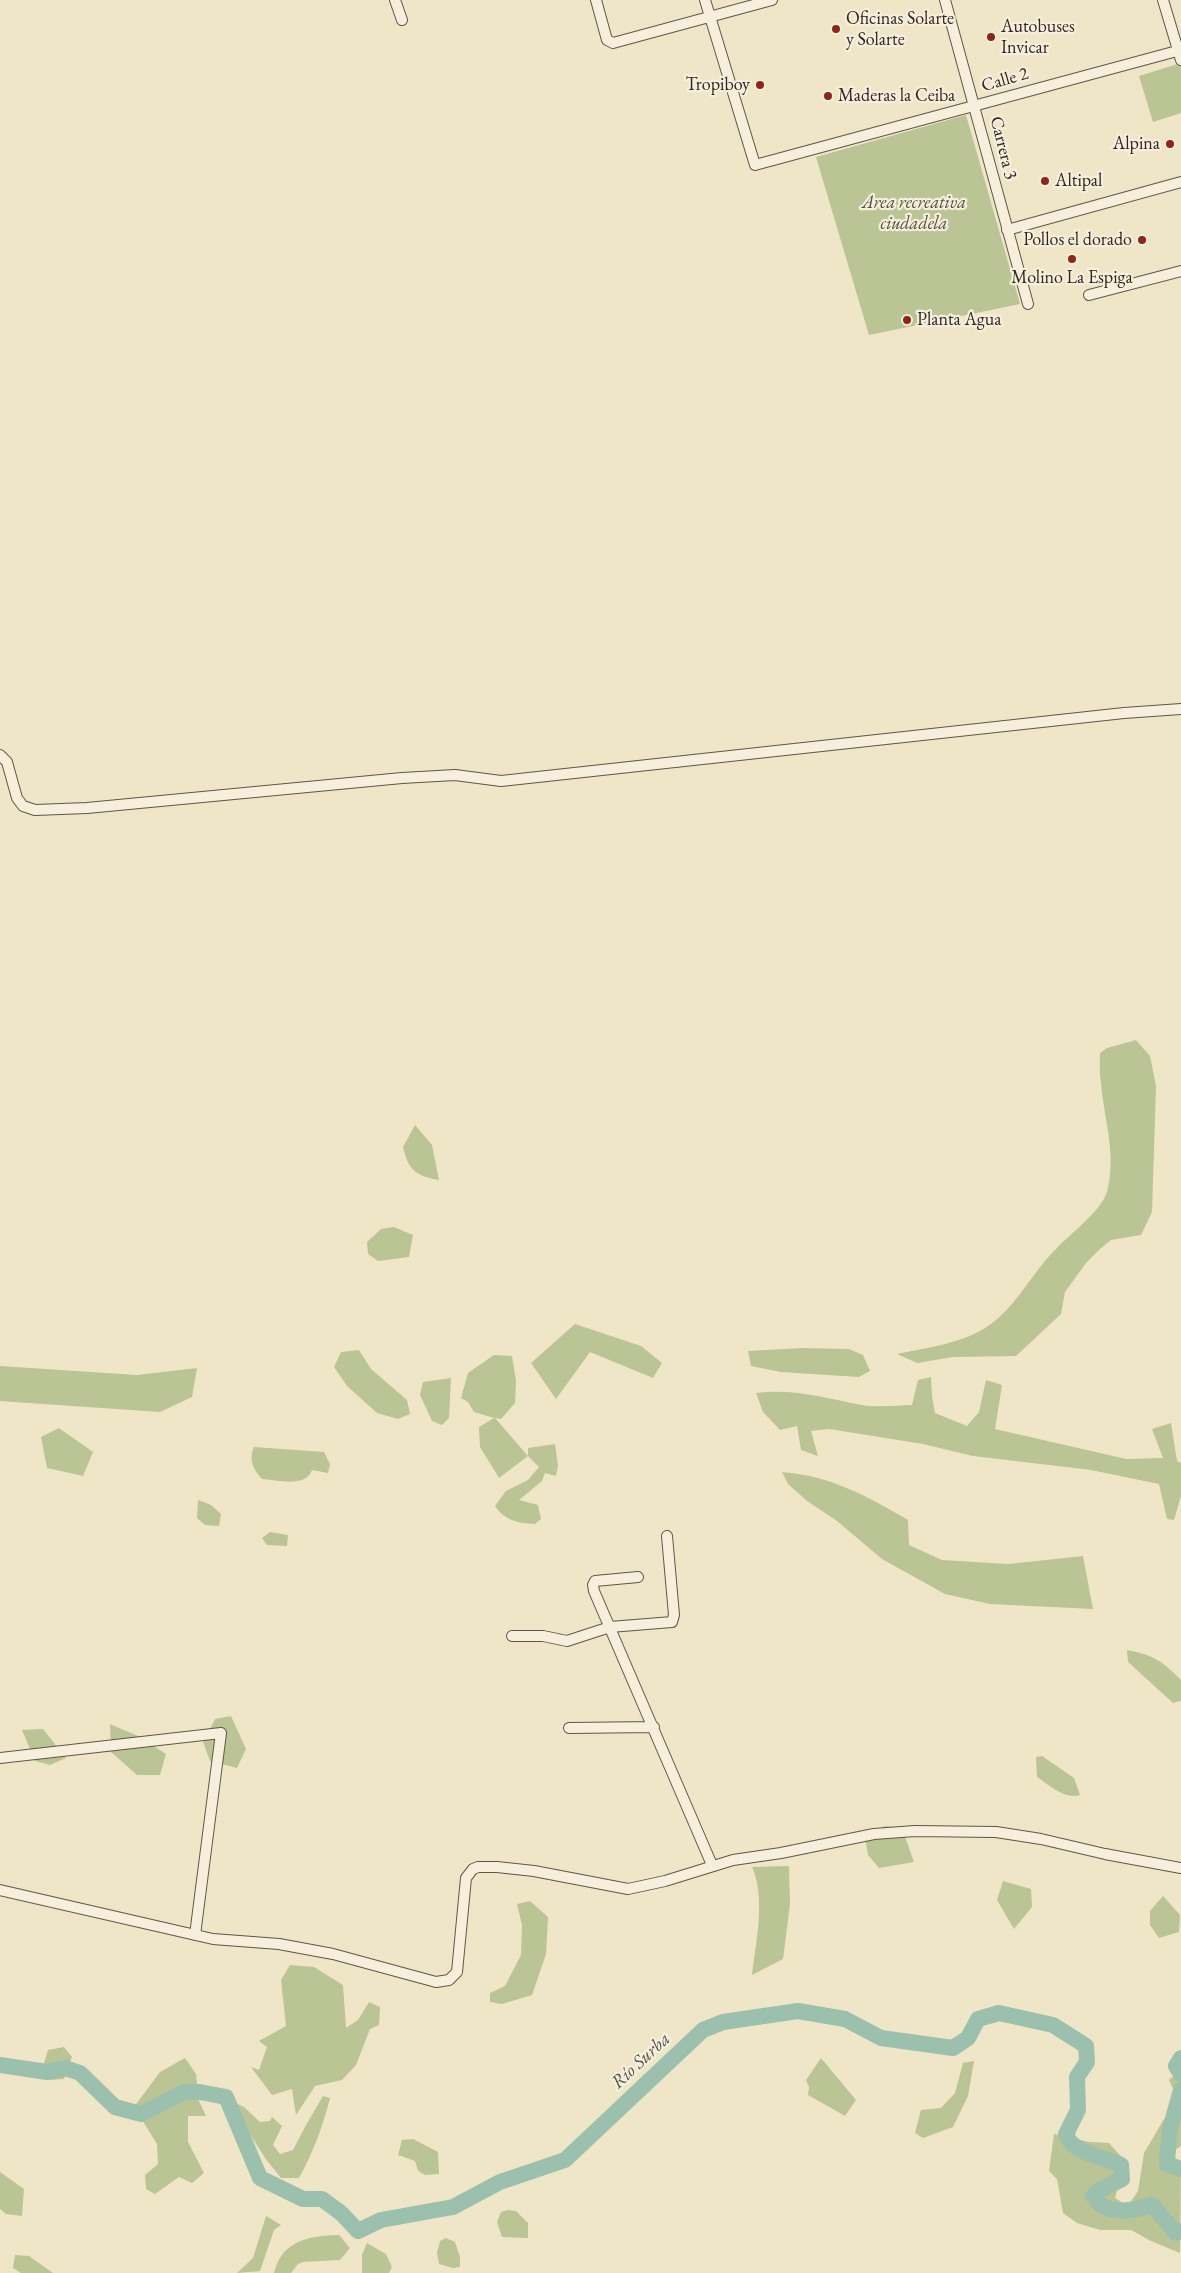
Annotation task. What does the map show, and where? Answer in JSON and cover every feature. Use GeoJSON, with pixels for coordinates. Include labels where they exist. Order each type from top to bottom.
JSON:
{"type":"FeatureCollection","features":[{"type":"Feature","properties":{"kind":"street"},"geometry":{"type":"LineString","coordinates":[[395,0],[402,20]]}},
{"type":"Feature","properties":{"kind":"street"},"geometry":{"type":"LineString","coordinates":[[596,0],[607,40],[613,42],[710,18],[772,0]]}},
{"type":"Feature","properties":{"kind":"street"},"geometry":{"type":"LineString","coordinates":[[705,0],[710,18]]}},
{"type":"Feature","properties":{"kind":"street","name":"Carrera 3"},"geometry":{"type":"LineString","coordinates":[[945,0],[1028,304]]}},
{"type":"Feature","properties":{"kind":"street"},"geometry":{"type":"LineString","coordinates":[[1163,0],[1179,51]]}},
{"type":"Feature","properties":{"kind":"street","name":"Calle 2"},"geometry":{"type":"LineString","coordinates":[[710,18],[755,165],[1179,51]]}},
{"type":"Feature","properties":{"kind":"street"},"geometry":{"type":"LineString","coordinates":[[1007,230],[1181,182]]}},
{"type":"Feature","properties":{"kind":"street"},"geometry":{"type":"LineString","coordinates":[[1090,295],[1181,271]]}},
{"type":"Feature","properties":{"kind":"street"},"geometry":{"type":"LineString","coordinates":[[0,756],[7,762],[17,798],[23,806],[34,810],[87,808],[455,775],[501,781],[1124,713],[1181,709]]}},
{"type":"Feature","properties":{"kind":"street"},"geometry":{"type":"LineString","coordinates":[[512,1636],[543,1636],[566,1640],[610,1627],[672,1622],[674,1615],[667,1536]]}},
{"type":"Feature","properties":{"kind":"street"},"geometry":{"type":"LineString","coordinates":[[638,1577],[596,1581],[593,1585],[712,1865]]}},
{"type":"Feature","properties":{"kind":"street"},"geometry":{"type":"LineString","coordinates":[[569,1728],[654,1726]]}},
{"type":"Feature","properties":{"kind":"street"},"geometry":{"type":"LineString","coordinates":[[0,1758],[221,1734],[195,1935]]}},
{"type":"Feature","properties":{"kind":"street"},"geometry":{"type":"LineString","coordinates":[[0,1890],[195,1935],[230,1942],[278,1944],[303,1948],[361,1961],[427,1980],[443,1981],[454,1977],[456,1972],[466,1878],[473,1869],[478,1867],[512,1868],[628,1888],[665,1881],[712,1865],[874,1834],[915,1830],[996,1832],[1041,1839],[1105,1854],[1181,1868]]}},
{"type":"Feature","properties":{"kind":"green space"},"geometry":{"type":"Polygon","coordinates":[[[1181,63],[1181,113],[1153,122],[1139,76],[1181,63]]]}},
{"type":"Feature","properties":{"kind":"green space","name":"Area recreativa ciudadela"},"geometry":{"type":"Polygon","coordinates":[[[966,115],[1020,304],[869,335],[816,157],[966,115]]]}},
{"type":"Feature","properties":{"kind":"green space"},"geometry":{"type":"Polygon","coordinates":[[[1136,1040],[1150,1056],[1156,1086],[1152,1212],[1141,1235],[1111,1240],[1100,1249],[1086,1263],[1065,1292],[1061,1314],[1016,1356],[953,1357],[917,1363],[897,1354],[949,1343],[986,1328],[1005,1312],[1049,1257],[1099,1207],[1107,1192],[1111,1164],[1100,1076],[1100,1053],[1107,1048],[1136,1040]]]}},
{"type":"Feature","properties":{"kind":"green space"},"geometry":{"type":"Polygon","coordinates":[[[415,1125],[432,1145],[439,1180],[414,1171],[405,1155],[403,1147],[415,1125]]]}},
{"type":"Feature","properties":{"kind":"green space"},"geometry":{"type":"Polygon","coordinates":[[[394,1227],[413,1235],[409,1257],[378,1261],[368,1254],[367,1242],[381,1229],[394,1227]]]}},
{"type":"Feature","properties":{"kind":"green space"},"geometry":{"type":"Polygon","coordinates":[[[575,1324],[641,1346],[662,1363],[653,1378],[590,1352],[556,1399],[531,1363],[575,1324]]]}},
{"type":"Feature","properties":{"kind":"green space"},"geometry":{"type":"Polygon","coordinates":[[[802,1348],[849,1349],[863,1355],[870,1371],[859,1377],[781,1372],[751,1366],[748,1351],[802,1348]]]}},
{"type":"Feature","properties":{"kind":"green space"},"geometry":{"type":"Polygon","coordinates":[[[359,1350],[371,1369],[407,1400],[410,1414],[398,1419],[377,1413],[347,1386],[334,1367],[341,1352],[359,1350]]]}},
{"type":"Feature","properties":{"kind":"green space"},"geometry":{"type":"Polygon","coordinates":[[[494,1355],[512,1356],[516,1381],[515,1403],[501,1419],[495,1418],[528,1456],[499,1478],[480,1447],[479,1427],[494,1418],[474,1412],[468,1402],[461,1398],[468,1373],[494,1355]]]}},
{"type":"Feature","properties":{"kind":"green space"},"geometry":{"type":"Polygon","coordinates":[[[0,1366],[137,1375],[197,1368],[192,1397],[160,1412],[0,1401],[0,1366]]]}},
{"type":"Feature","properties":{"kind":"green space"},"geometry":{"type":"Polygon","coordinates":[[[931,1377],[935,1413],[967,1426],[979,1412],[986,1380],[1002,1385],[995,1429],[1126,1459],[1163,1458],[1152,1429],[1171,1423],[1177,1461],[1181,1463],[1181,1496],[1174,1520],[1167,1519],[1159,1484],[1091,1470],[973,1456],[923,1444],[829,1429],[811,1431],[818,1456],[801,1450],[797,1426],[780,1430],[763,1412],[756,1393],[796,1393],[868,1406],[912,1405],[918,1380],[931,1377]]]}},
{"type":"Feature","properties":{"kind":"green space"},"geometry":{"type":"Polygon","coordinates":[[[451,1378],[449,1418],[442,1425],[432,1421],[420,1395],[423,1382],[451,1378]]]}},
{"type":"Feature","properties":{"kind":"green space"},"geometry":{"type":"Polygon","coordinates":[[[59,1428],[93,1452],[83,1476],[47,1468],[41,1437],[59,1428]]]}},
{"type":"Feature","properties":{"kind":"green space"},"geometry":{"type":"Polygon","coordinates":[[[555,1444],[558,1466],[556,1476],[545,1473],[542,1481],[519,1500],[538,1505],[541,1519],[535,1524],[512,1520],[503,1515],[495,1506],[506,1491],[528,1480],[539,1467],[528,1456],[528,1448],[555,1444]]]}},
{"type":"Feature","properties":{"kind":"green space"},"geometry":{"type":"Polygon","coordinates":[[[254,1447],[324,1452],[330,1464],[328,1473],[312,1470],[309,1476],[304,1479],[290,1482],[262,1479],[253,1465],[252,1452],[254,1447]]]}},
{"type":"Feature","properties":{"kind":"green space"},"geometry":{"type":"Polygon","coordinates":[[[782,1472],[800,1474],[833,1483],[848,1488],[878,1503],[908,1520],[909,1545],[942,1560],[1008,1564],[1083,1556],[1093,1609],[990,1604],[945,1594],[882,1559],[837,1521],[807,1501],[788,1484],[782,1472]]]}},
{"type":"Feature","properties":{"kind":"green space"},"geometry":{"type":"Polygon","coordinates":[[[198,1500],[211,1505],[221,1514],[219,1526],[205,1525],[197,1518],[198,1500]]]}},
{"type":"Feature","properties":{"kind":"green space"},"geometry":{"type":"Polygon","coordinates":[[[270,1532],[288,1535],[287,1546],[267,1545],[262,1538],[270,1532]]]}},
{"type":"Feature","properties":{"kind":"green space"},"geometry":{"type":"Polygon","coordinates":[[[1127,1650],[1151,1657],[1163,1663],[1174,1673],[1181,1680],[1181,1701],[1173,1703],[1128,1662],[1127,1650]]]}},
{"type":"Feature","properties":{"kind":"green space"},"geometry":{"type":"Polygon","coordinates":[[[231,1716],[246,1749],[237,1768],[210,1761],[203,1742],[215,1719],[231,1716]]]}},
{"type":"Feature","properties":{"kind":"green space"},"geometry":{"type":"Polygon","coordinates":[[[110,1724],[138,1736],[166,1754],[160,1775],[137,1775],[111,1752],[110,1724]]]}},
{"type":"Feature","properties":{"kind":"green space"},"geometry":{"type":"Polygon","coordinates":[[[43,1729],[66,1758],[50,1765],[35,1761],[22,1730],[43,1729]]]}},
{"type":"Feature","properties":{"kind":"green space"},"geometry":{"type":"Polygon","coordinates":[[[1042,1756],[1074,1778],[1080,1795],[1063,1794],[1037,1777],[1036,1757],[1042,1756]]]}},
{"type":"Feature","properties":{"kind":"green space"},"geometry":{"type":"Polygon","coordinates":[[[885,1826],[902,1828],[914,1862],[879,1868],[868,1855],[864,1833],[885,1826]]]}},
{"type":"Feature","properties":{"kind":"green space"},"geometry":{"type":"Polygon","coordinates":[[[789,1866],[790,1904],[783,1959],[752,1975],[759,1906],[756,1879],[752,1867],[789,1866]]]}},
{"type":"Feature","properties":{"kind":"green space"},"geometry":{"type":"Polygon","coordinates":[[[1003,1881],[1031,1889],[1032,1907],[1014,1929],[997,1900],[1003,1881]]]}},
{"type":"Feature","properties":{"kind":"green space"},"geometry":{"type":"Polygon","coordinates":[[[1163,1896],[1180,1915],[1179,1932],[1159,1938],[1150,1925],[1150,1911],[1163,1896]]]}},
{"type":"Feature","properties":{"kind":"green space"},"geometry":{"type":"Polygon","coordinates":[[[530,1901],[548,1917],[546,1954],[532,1995],[502,2004],[490,2002],[490,1993],[505,1986],[521,1955],[522,1925],[517,1904],[530,1901]]]}},
{"type":"Feature","properties":{"kind":"green space"},"geometry":{"type":"Polygon","coordinates":[[[290,1965],[314,1967],[343,1985],[346,2028],[358,2020],[369,2002],[380,2007],[379,2025],[370,2029],[356,2065],[342,2080],[315,2086],[296,2115],[292,2089],[272,2095],[251,2067],[259,2070],[267,2047],[259,2041],[286,2026],[281,1980],[290,1965]]]}},
{"type":"Feature","properties":{"kind":"green space"},"geometry":{"type":"Polygon","coordinates":[[[64,2047],[72,2057],[64,2079],[49,2080],[44,2063],[48,2050],[64,2047]]]}},
{"type":"Feature","properties":{"kind":"green space"},"geometry":{"type":"Polygon","coordinates":[[[185,2058],[196,2074],[199,2101],[206,2116],[188,2116],[188,2142],[204,2173],[192,2183],[179,2177],[155,2194],[146,2189],[145,2175],[158,2164],[157,2144],[134,2107],[160,2072],[185,2058]]]}},
{"type":"Feature","properties":{"kind":"green space"},"geometry":{"type":"Polygon","coordinates":[[[821,2058],[856,2100],[845,2116],[808,2095],[809,2087],[806,2080],[821,2058]]]}},
{"type":"Feature","properties":{"kind":"green space"},"geometry":{"type":"Polygon","coordinates":[[[974,2061],[968,2096],[953,2127],[923,2138],[915,2133],[921,2110],[941,2108],[955,2093],[963,2063],[974,2061]]]}},
{"type":"Feature","properties":{"kind":"green space"},"geometry":{"type":"Polygon","coordinates":[[[1181,2069],[1181,2146],[1164,2158],[1181,2170],[1180,2253],[1131,2230],[1100,2230],[1077,2223],[1063,2213],[1057,2179],[1049,2171],[1054,2134],[1090,2142],[1109,2143],[1125,2161],[1115,2198],[1128,2206],[1138,2191],[1144,2153],[1164,2119],[1175,2108],[1174,2091],[1169,2080],[1181,2069]]]}},
{"type":"Feature","properties":{"kind":"green space"},"geometry":{"type":"Polygon","coordinates":[[[323,2096],[330,2098],[321,2129],[299,2178],[281,2178],[265,2158],[231,2104],[233,2102],[244,2107],[260,2122],[270,2121],[272,2117],[282,2126],[273,2145],[280,2154],[293,2150],[323,2096]]]}},
{"type":"Feature","properties":{"kind":"green space"},"geometry":{"type":"Polygon","coordinates":[[[413,2139],[438,2152],[439,2174],[425,2175],[418,2171],[415,2161],[398,2155],[402,2140],[413,2139]]]}},
{"type":"Feature","properties":{"kind":"green space"},"geometry":{"type":"Polygon","coordinates":[[[0,2172],[24,2189],[22,2216],[6,2214],[0,2209],[0,2172]]]}},
{"type":"Feature","properties":{"kind":"green space"},"geometry":{"type":"Polygon","coordinates":[[[508,2210],[516,2211],[528,2223],[528,2238],[502,2237],[497,2222],[501,2212],[508,2210]]]}},
{"type":"Feature","properties":{"kind":"green space"},"geometry":{"type":"Polygon","coordinates":[[[266,2216],[281,2225],[274,2230],[260,2271],[237,2273],[253,2258],[266,2216]]]}},
{"type":"Feature","properties":{"kind":"green space"},"geometry":{"type":"Polygon","coordinates":[[[339,2235],[350,2248],[340,2260],[303,2262],[298,2264],[291,2273],[274,2273],[283,2253],[298,2242],[317,2237],[339,2235]]]}},
{"type":"Feature","properties":{"kind":"green space"},"geometry":{"type":"Polygon","coordinates":[[[446,2238],[455,2242],[460,2257],[460,2267],[453,2268],[439,2264],[437,2253],[440,2241],[446,2238]]]}},
{"type":"Feature","properties":{"kind":"green space"},"geometry":{"type":"Polygon","coordinates":[[[367,2243],[386,2254],[392,2267],[389,2273],[362,2273],[362,2255],[367,2243]]]}},
{"type":"Feature","properties":{"kind":"green space"},"geometry":{"type":"Polygon","coordinates":[[[15,2255],[29,2256],[53,2273],[21,2273],[13,2268],[15,2255]]]}},
{"type":"Feature","properties":{"kind":"waterway","name":"Río Surba"},"geometry":{"type":"LineString","coordinates":[[0,2065],[47,2072],[65,2068],[80,2073],[115,2107],[141,2114],[184,2092],[200,2092],[226,2097],[260,2178],[303,2199],[322,2199],[341,2213],[358,2231],[381,2220],[453,2207],[500,2182],[565,2160],[703,2030],[723,2022],[798,2011],[845,2019],[881,2038],[953,2048],[968,2038],[978,2019],[999,2013],[1053,2025],[1086,2046],[1087,2062],[1077,2077],[1078,2110],[1066,2134],[1070,2141],[1082,2151],[1121,2165],[1122,2179],[1098,2191],[1093,2196],[1105,2207],[1112,2209],[1128,2210],[1152,2205],[1176,2233],[1181,2231]]}},
{"type":"Feature","properties":{"kind":"waterway","name":"Río Surba"},"geometry":{"type":"LineString","coordinates":[[1181,2058],[1176,2066],[1181,2074]]}},
{"type":"Feature","properties":{"kind":"waterway","name":"Río Surba"},"geometry":{"type":"LineString","coordinates":[[1181,2090],[1169,2133],[1167,2164],[1181,2169]]}},
{"type":"Feature","properties":{"kind":"place","name":"Oficinas Solarte y Solarte"},"geometry":{"type":"Point","coordinates":[836,29]}},
{"type":"Feature","properties":{"kind":"place","name":"Autobuses Invicar"},"geometry":{"type":"Point","coordinates":[991,37]}},
{"type":"Feature","properties":{"kind":"place","name":"Tropiboy"},"geometry":{"type":"Point","coordinates":[760,85]}},
{"type":"Feature","properties":{"kind":"place","name":"Maderas la Ceiba"},"geometry":{"type":"Point","coordinates":[828,96]}},
{"type":"Feature","properties":{"kind":"place","name":"Alpina"},"geometry":{"type":"Point","coordinates":[1170,144]}},
{"type":"Feature","properties":{"kind":"place","name":"Altipal"},"geometry":{"type":"Point","coordinates":[1045,181]}},
{"type":"Feature","properties":{"kind":"place","name":"Pollos el dorado"},"geometry":{"type":"Point","coordinates":[1142,240]}},
{"type":"Feature","properties":{"kind":"place","name":"Molino La Espiga"},"geometry":{"type":"Point","coordinates":[1072,259]}},
{"type":"Feature","properties":{"kind":"place","name":"Planta Agua"},"geometry":{"type":"Point","coordinates":[907,320]}}]}
